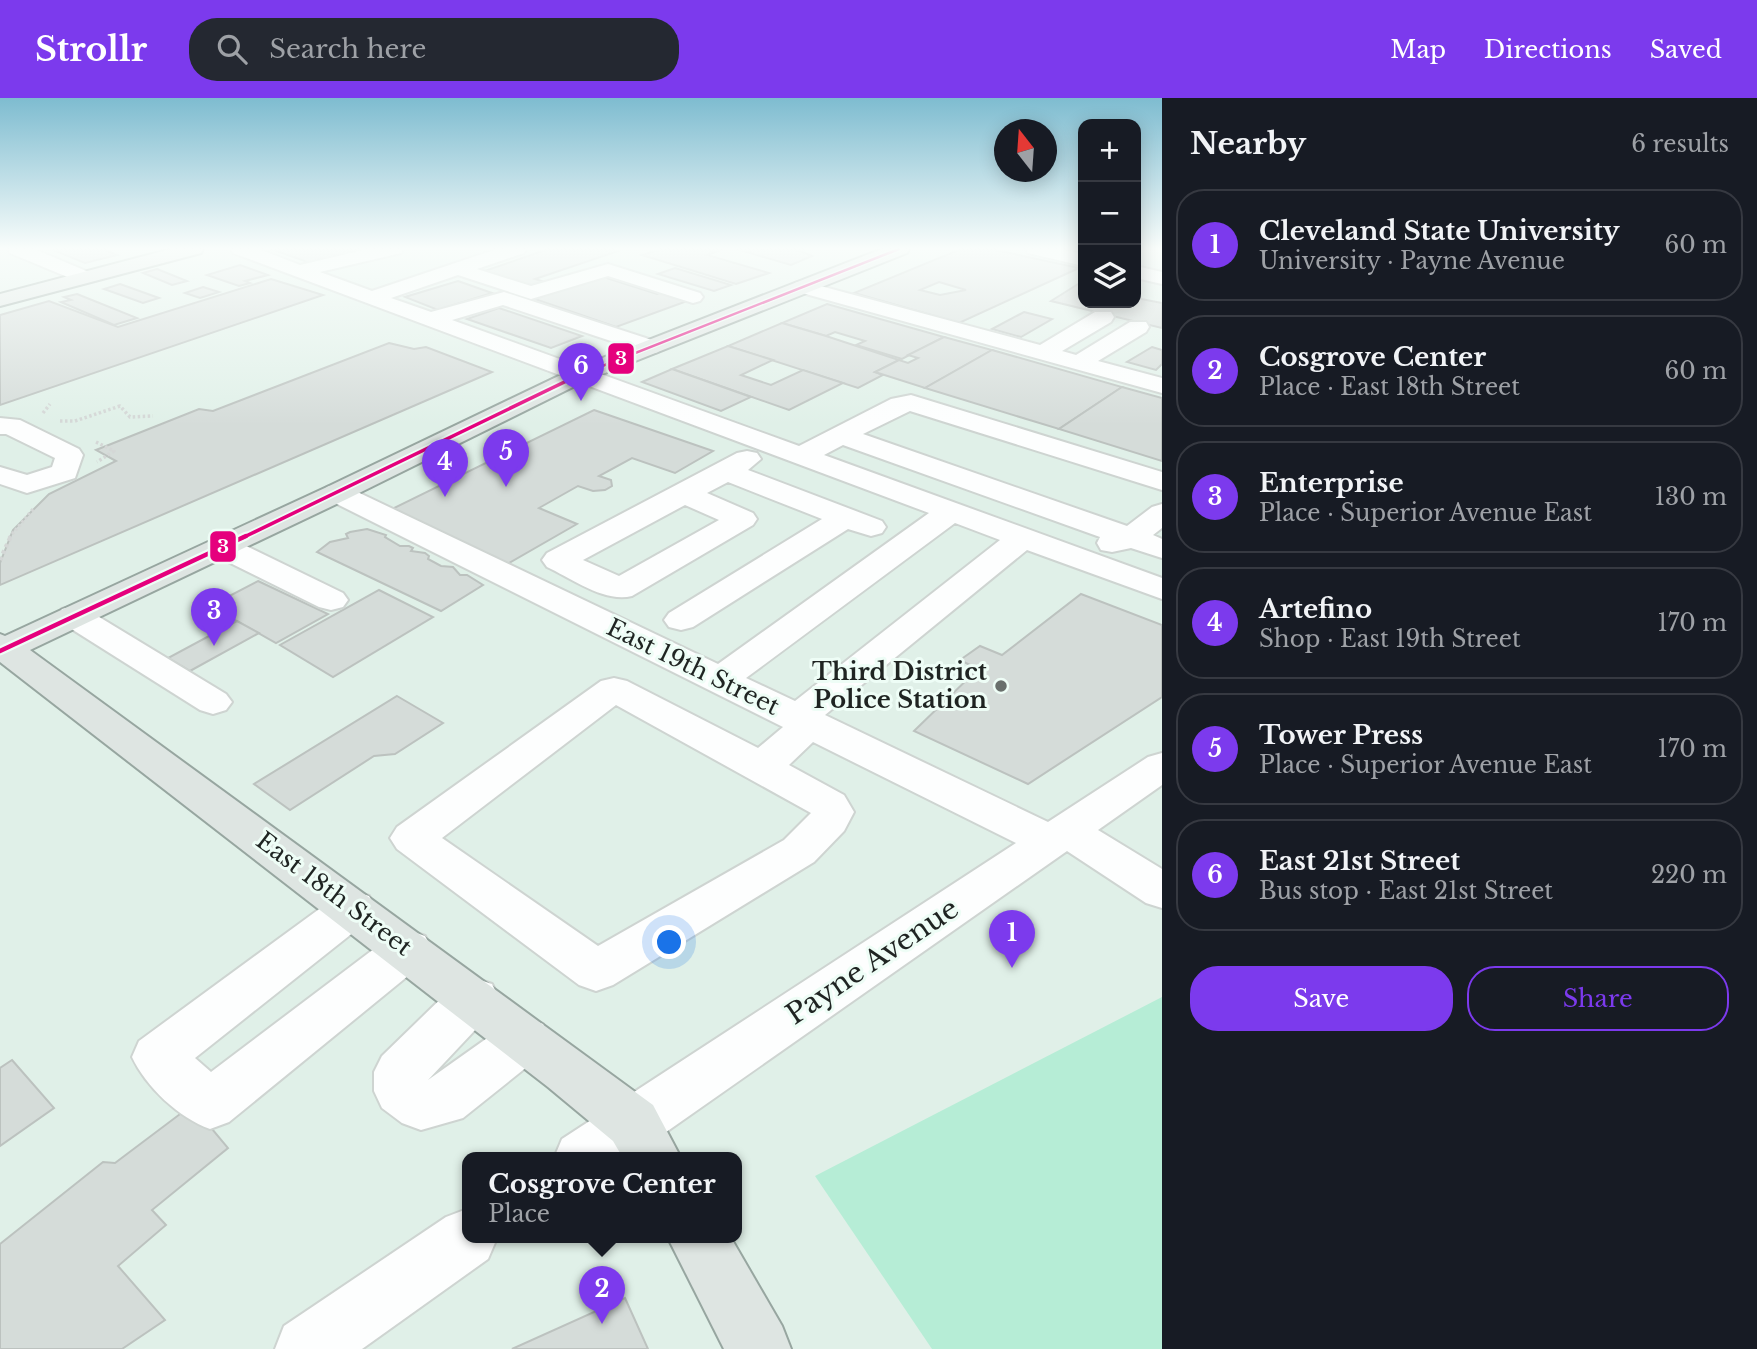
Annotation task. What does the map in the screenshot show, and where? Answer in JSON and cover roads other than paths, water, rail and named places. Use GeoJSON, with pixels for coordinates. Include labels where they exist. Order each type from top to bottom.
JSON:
{"type":"FeatureCollection","features":[{"type":"Feature","properties":{"kind":"main road"},"geometry":{"type":"LineString","coordinates":[[2,648],[223,547],[577,376],[750,307]]}},
{"type":"Feature","properties":{"kind":"main road","name":"East 18th Street"},"geometry":{"type":"LineString","coordinates":[[2,648],[474,998],[643,1140]]}},
{"type":"Feature","properties":{"kind":"main road"},"geometry":{"type":"LineString","coordinates":[[701,1243],[759,1349]]}},
{"type":"Feature","properties":{"kind":"street"},"geometry":{"type":"LineString","coordinates":[[394,307],[1022,538],[1115,550],[1162,549]]}},
{"type":"Feature","properties":{"kind":"street"},"geometry":{"type":"LineString","coordinates":[[427,320],[471,307]]}},
{"type":"Feature","properties":{"kind":"street"},"geometry":{"type":"LineString","coordinates":[[531,307],[650,347]]}},
{"type":"Feature","properties":{"kind":"street"},"geometry":{"type":"LineString","coordinates":[[876,307],[1162,386]]}},
{"type":"Feature","properties":{"kind":"street"},"geometry":{"type":"LineString","coordinates":[[1043,353],[1103,317]]}},
{"type":"Feature","properties":{"kind":"street"},"geometry":{"type":"LineString","coordinates":[[1079,363],[1138,327]]}},
{"type":"Feature","properties":{"kind":"street"},"geometry":{"type":"LineString","coordinates":[[799,457],[900,404],[911,403],[1162,481]]}},
{"type":"Feature","properties":{"kind":"street"},"geometry":{"type":"LineString","coordinates":[[0,426],[11,426],[69,455],[65,471],[27,484],[0,475]]}},
{"type":"Feature","properties":{"kind":"street"},"geometry":{"type":"LineString","coordinates":[[841,435],[1115,550],[1162,589]]}},
{"type":"Feature","properties":{"kind":"street"},"geometry":{"type":"LineString","coordinates":[[742,519],[620,589],[558,560],[770,446]]}},
{"type":"Feature","properties":{"kind":"street"},"geometry":{"type":"LineString","coordinates":[[681,620],[802,544],[858,522],[726,472]]}},
{"type":"Feature","properties":{"kind":"street","name":"East 19th Street"},"geometry":{"type":"LineString","coordinates":[[337,493],[804,721],[1057,835],[1162,891]]}},
{"type":"Feature","properties":{"kind":"street"},"geometry":{"type":"LineString","coordinates":[[683,494],[802,544]]}},
{"type":"Feature","properties":{"kind":"street"},"geometry":{"type":"LineString","coordinates":[[720,680],[950,512]]}},
{"type":"Feature","properties":{"kind":"street"},"geometry":{"type":"LineString","coordinates":[[1115,550],[1162,513]]}},
{"type":"Feature","properties":{"kind":"street"},"geometry":{"type":"LineString","coordinates":[[762,767],[804,721],[1022,538]]}},
{"type":"Feature","properties":{"kind":"street"},"geometry":{"type":"LineString","coordinates":[[223,547],[331,600]]}},
{"type":"Feature","properties":{"kind":"street"},"geometry":{"type":"LineString","coordinates":[[74,616],[213,702]]}},
{"type":"Feature","properties":{"kind":"street"},"geometry":{"type":"LineString","coordinates":[[614,689],[762,767],[829,804],[833,812],[830,821],[799,851],[596,971],[412,838],[614,689]]}},
{"type":"Feature","properties":{"kind":"street","name":"Payne Avenue"},"geometry":{"type":"LineString","coordinates":[[602,1152],[643,1140],[1057,835],[1162,766]]}},
{"type":"Feature","properties":{"kind":"street"},"geometry":{"type":"LineString","coordinates":[[353,908],[158,1057],[210,1105],[408,950]]}},
{"type":"Feature","properties":{"kind":"street"},"geometry":{"type":"LineString","coordinates":[[474,998],[401,1072],[401,1091],[421,1106],[444,1101],[525,1039]]}},
{"type":"Feature","properties":{"kind":"street"},"geometry":{"type":"LineString","coordinates":[[307,1349],[462,1241]]}},
{"type":"Feature","properties":{"kind":"place","name":"East 21st Street"},"geometry":{"type":"Point","coordinates":[581,401]}},
{"type":"Feature","properties":{"kind":"place","name":"Tower Press"},"geometry":{"type":"Point","coordinates":[506,487]}},
{"type":"Feature","properties":{"kind":"place","name":"Artefino"},"geometry":{"type":"Point","coordinates":[445,497]}},
{"type":"Feature","properties":{"kind":"place","name":"Enterprise"},"geometry":{"type":"Point","coordinates":[214,646]}},
{"type":"Feature","properties":{"kind":"place","name":"Third District Police Station"},"geometry":{"type":"Point","coordinates":[1001,686]}},
{"type":"Feature","properties":{"kind":"place","name":"Cleveland State University"},"geometry":{"type":"Point","coordinates":[1012,968]}},
{"type":"Feature","properties":{"kind":"place","name":"Cosgrove Center"},"geometry":{"type":"Point","coordinates":[602,1324]}}]}
